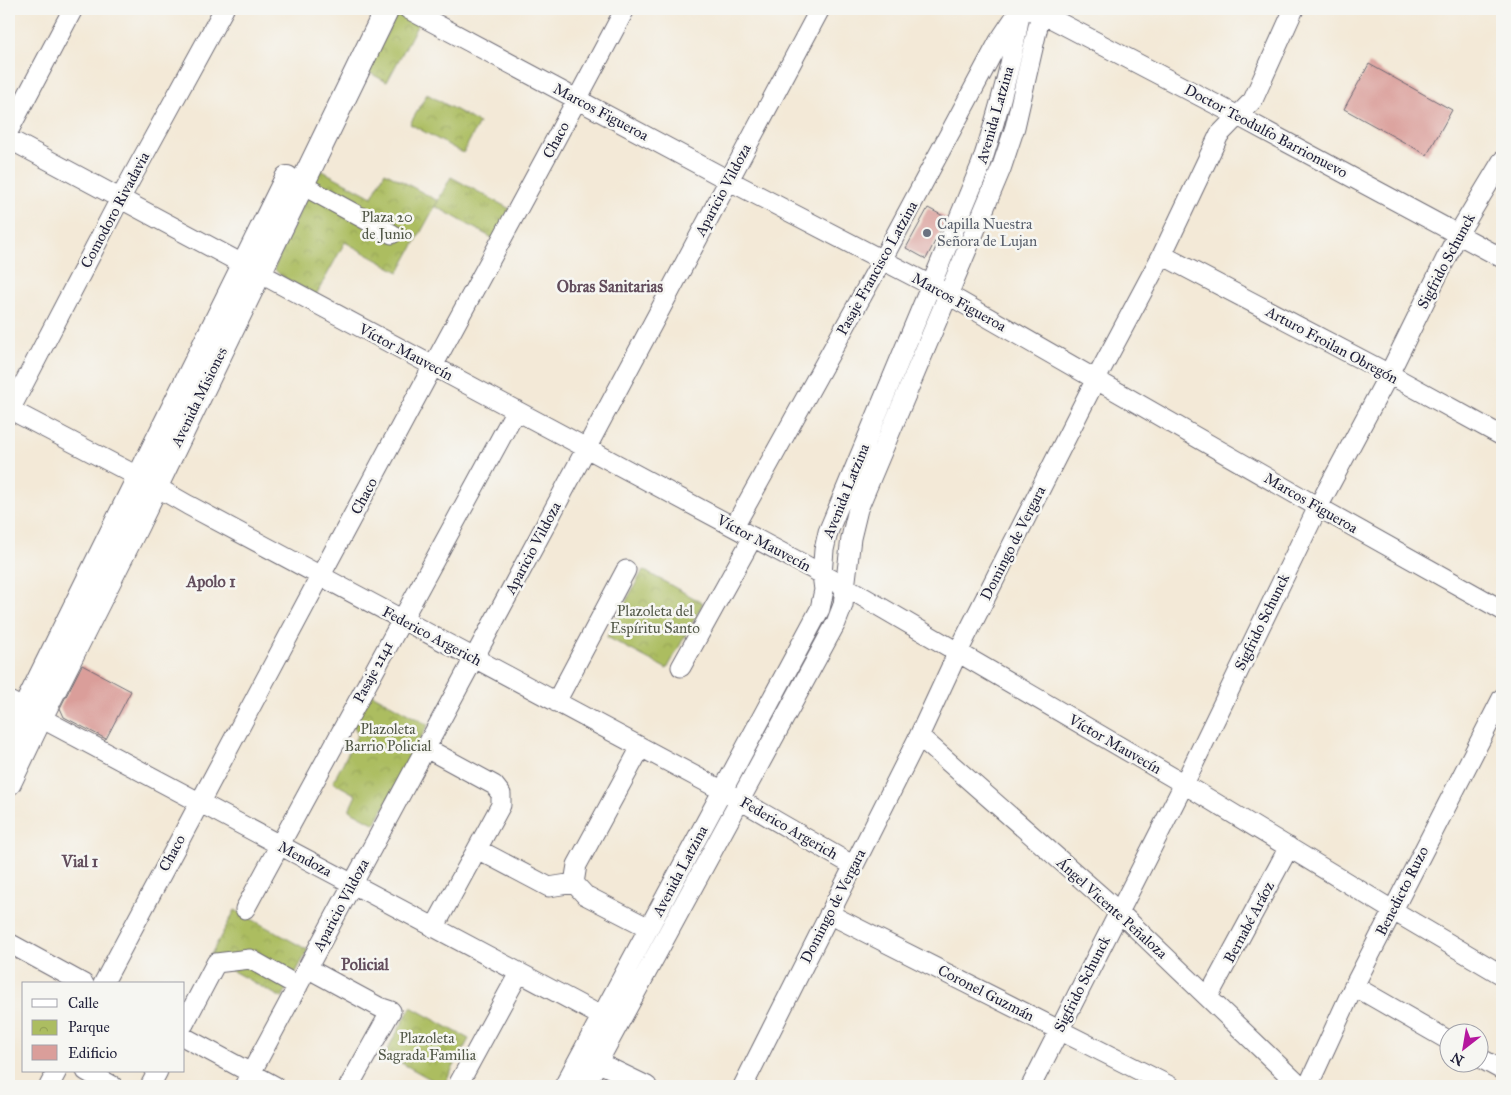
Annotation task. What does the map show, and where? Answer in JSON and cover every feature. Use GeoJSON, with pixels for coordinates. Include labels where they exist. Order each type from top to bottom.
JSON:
{"type":"FeatureCollection","features":[{"type":"Feature","properties":{"kind":"main road","name":"Avenida Misiones"},"geometry":{"type":"LineString","coordinates":[[9,741],[24,709],[147,482],[252,269],[370,9]]}},
{"type":"Feature","properties":{"kind":"main road","name":"Avenida Misiones"},"geometry":{"type":"LineString","coordinates":[[252,269],[302,184],[387,9]]}},
{"type":"Feature","properties":{"kind":"main road","name":"Avenida Misiones"},"geometry":{"type":"LineString","coordinates":[[9,783],[24,709]]}},
{"type":"Feature","properties":{"kind":"street"},"geometry":{"type":"LineString","coordinates":[[9,130],[73,9]]}},
{"type":"Feature","properties":{"kind":"street","name":"Comodoro Rivadavia"},"geometry":{"type":"LineString","coordinates":[[9,410],[120,199],[224,9]]}},
{"type":"Feature","properties":{"kind":"street","name":"Marcos Figueroa"},"geometry":{"type":"LineString","coordinates":[[408,9],[948,295],[1502,610]]}},
{"type":"Feature","properties":{"kind":"street","name":"Chaco"},"geometry":{"type":"LineString","coordinates":[[104,982],[624,9]]}},
{"type":"Feature","properties":{"kind":"street","name":"Aparicio Vildoza"},"geometry":{"type":"LineString","coordinates":[[248,1080],[820,9]]}},
{"type":"Feature","properties":{"kind":"street","name":"Pasaje Francisco Latzina"},"geometry":{"type":"LineString","coordinates":[[734,527],[882,260],[999,41],[1021,9]]}},
{"type":"Feature","properties":{"kind":"street","name":"Avenida Latzina"},"geometry":{"type":"LineString","coordinates":[[585,1086],[589,1058],[601,1016],[820,610],[824,590],[822,574],[824,550],[828,532],[982,165],[1016,40],[1021,9]]}},
{"type":"Feature","properties":{"kind":"street","name":"Domingo de Vergara"},"geometry":{"type":"LineString","coordinates":[[743,1086],[919,736],[958,652],[1096,379],[1162,255],[1219,135],[1252,100],[1294,9]]}},
{"type":"Feature","properties":{"kind":"street","name":"Avenida Latzina"},"geometry":{"type":"LineString","coordinates":[[564,1086],[589,1058],[740,800],[836,622],[843,605],[851,538],[858,509],[1001,169],[1014,127],[1037,10]]}},
{"type":"Feature","properties":{"kind":"street","name":"Doctor Teodulfo Barrionuevo"},"geometry":{"type":"LineString","coordinates":[[1037,10],[1502,258]]}},
{"type":"Feature","properties":{"kind":"street","name":"Víctor Mauvecín"},"geometry":{"type":"LineString","coordinates":[[9,139],[846,587],[1184,784],[1502,975]]}},
{"type":"Feature","properties":{"kind":"street","name":"Sigfrido Schunck"},"geometry":{"type":"LineString","coordinates":[[1031,1086],[1184,784],[1318,507],[1389,374],[1458,234],[1502,162]]}},
{"type":"Feature","properties":{"kind":"street"},"geometry":{"type":"LineString","coordinates":[[302,184],[392,234]]}},
{"type":"Feature","properties":{"kind":"street","name":"Arturo Froilan Obregón"},"geometry":{"type":"LineString","coordinates":[[1162,255],[1389,374],[1502,436]]}},
{"type":"Feature","properties":{"kind":"street","name":"Federico Argerich"},"geometry":{"type":"LineString","coordinates":[[9,410],[740,800],[854,866]]}},
{"type":"Feature","properties":{"kind":"street","name":"Pasaje 2141"},"geometry":{"type":"LineString","coordinates":[[245,909],[516,410]]}},
{"type":"Feature","properties":{"kind":"street"},"geometry":{"type":"LineString","coordinates":[[681,667],[753,537]]}},
{"type":"Feature","properties":{"kind":"street"},"geometry":{"type":"LineString","coordinates":[[556,702],[626,570]]}},
{"type":"Feature","properties":{"kind":"street","name":"Benedicto Ruzo"},"geometry":{"type":"LineString","coordinates":[[1308,1086],[1354,986],[1392,910],[1502,698]]}},
{"type":"Feature","properties":{"kind":"street","name":"Mendoza"},"geometry":{"type":"LineString","coordinates":[[24,709],[601,1016]]}},
{"type":"Feature","properties":{"kind":"street","name":"Ángel Vicente Peñaloza"},"geometry":{"type":"LineString","coordinates":[[919,736],[1119,912],[1300,1086]]}},
{"type":"Feature","properties":{"kind":"street"},"geometry":{"type":"LineString","coordinates":[[574,883],[577,865],[641,747]]}},
{"type":"Feature","properties":{"kind":"street"},"geometry":{"type":"LineString","coordinates":[[426,748],[494,785],[501,794],[500,805],[434,928]]}},
{"type":"Feature","properties":{"kind":"street","name":"Bernabé Aráoz"},"geometry":{"type":"LineString","coordinates":[[1208,996],[1289,847]]}},
{"type":"Feature","properties":{"kind":"street"},"geometry":{"type":"LineString","coordinates":[[477,849],[549,887],[574,883]]}},
{"type":"Feature","properties":{"kind":"street"},"geometry":{"type":"LineString","coordinates":[[574,883],[585,895],[649,928]]}},
{"type":"Feature","properties":{"kind":"street","name":"Coronel Guzmán"},"geometry":{"type":"LineString","coordinates":[[829,914],[1170,1086]]}},
{"type":"Feature","properties":{"kind":"street"},"geometry":{"type":"LineString","coordinates":[[9,943],[80,982]]}},
{"type":"Feature","properties":{"kind":"street"},"geometry":{"type":"LineString","coordinates":[[185,1022],[216,963],[250,959],[298,986]]}},
{"type":"Feature","properties":{"kind":"street"},"geometry":{"type":"LineString","coordinates":[[307,968],[379,1007],[392,1011],[349,1086]]}},
{"type":"Feature","properties":{"kind":"street"},"geometry":{"type":"LineString","coordinates":[[462,1085],[519,973]]}},
{"type":"Feature","properties":{"kind":"street"},"geometry":{"type":"LineString","coordinates":[[1354,986],[1438,1034]]}},
{"type":"Feature","properties":{"kind":"street"},"geometry":{"type":"LineString","coordinates":[[185,1038],[248,1080],[275,1086]]}},
{"type":"Feature","properties":{"kind":"street"},"geometry":{"type":"LineString","coordinates":[[589,1058],[647,1086]]}},
{"type":"Feature","properties":{"kind":"street"},"geometry":{"type":"LineString","coordinates":[[1488,1062],[1502,1070]]}},
{"type":"Feature","properties":{"kind":"street"},"geometry":{"type":"LineString","coordinates":[[49,1086],[56,1072]]}},
{"type":"Feature","properties":{"kind":"street"},"geometry":{"type":"LineString","coordinates":[[88,1072],[113,1086]]}},
{"type":"Feature","properties":{"kind":"street"},"geometry":{"type":"LineString","coordinates":[[150,1086],[157,1072]]}},
{"type":"Feature","properties":{"kind":"green space"},"geometry":{"type":"Polygon","coordinates":[[[397,15],[404,16],[418,24],[387,82],[366,71],[397,15]]]}},
{"type":"Feature","properties":{"kind":"green space"},"geometry":{"type":"Polygon","coordinates":[[[427,94],[479,123],[463,153],[410,124],[427,94]]]}},
{"type":"Feature","properties":{"kind":"green space","name":"Plaza 20 de Junio"},"geometry":{"type":"Polygon","coordinates":[[[319,169],[372,197],[385,172],[438,201],[399,272],[345,242],[316,295],[281,276],[274,269],[319,169]]]}},
{"type":"Feature","properties":{"kind":"green space"},"geometry":{"type":"Polygon","coordinates":[[[451,177],[510,209],[494,239],[435,206],[451,177]]]}},
{"type":"Feature","properties":{"kind":"green space","name":"Plazoleta del Espíritu Santo"},"geometry":{"type":"Polygon","coordinates":[[[643,570],[703,603],[667,669],[607,637],[643,570]]]}},
{"type":"Feature","properties":{"kind":"green space","name":"Plazoleta Barrio Policial"},"geometry":{"type":"Polygon","coordinates":[[[370,693],[428,725],[375,824],[349,810],[356,795],[333,782],[358,734],[353,725],[370,693]]]}},
{"type":"Feature","properties":{"kind":"green space"},"geometry":{"type":"Polygon","coordinates":[[[235,910],[308,950],[282,998],[209,958],[235,910]]]}},
{"type":"Feature","properties":{"kind":"green space","name":"Plazoleta Sagrada Familia"},"geometry":{"type":"Polygon","coordinates":[[[411,1007],[469,1039],[443,1086],[385,1054],[411,1007]]]}},
{"type":"Feature","properties":{"kind":"building"},"geometry":{"type":"Polygon","coordinates":[[[1369,64],[1452,110],[1427,155],[1344,109],[1369,64]]]}},
{"type":"Feature","properties":{"kind":"building","name":"Capilla Nuestra Señora de Lujan"},"geometry":{"type":"Polygon","coordinates":[[[928,208],[947,218],[926,259],[906,248],[928,208]]]}},
{"type":"Feature","properties":{"kind":"building"},"geometry":{"type":"Polygon","coordinates":[[[82,665],[131,691],[106,739],[64,717],[60,708],[82,665]]]}},
{"type":"Feature","properties":{"kind":"place","name":"Capilla Nuestra Señora de Lujan"},"geometry":{"type":"Point","coordinates":[927,233]}},
{"type":"Feature","properties":{"kind":"district","name":"Obras Sanitarias"},"geometry":{"type":"Point","coordinates":[610,286]}},
{"type":"Feature","properties":{"kind":"district","name":"Apolo 1"},"geometry":{"type":"Point","coordinates":[211,581]}},
{"type":"Feature","properties":{"kind":"district","name":"Vial 1"},"geometry":{"type":"Point","coordinates":[80,861]}},
{"type":"Feature","properties":{"kind":"district","name":"Policial"},"geometry":{"type":"Point","coordinates":[365,964]}}]}
